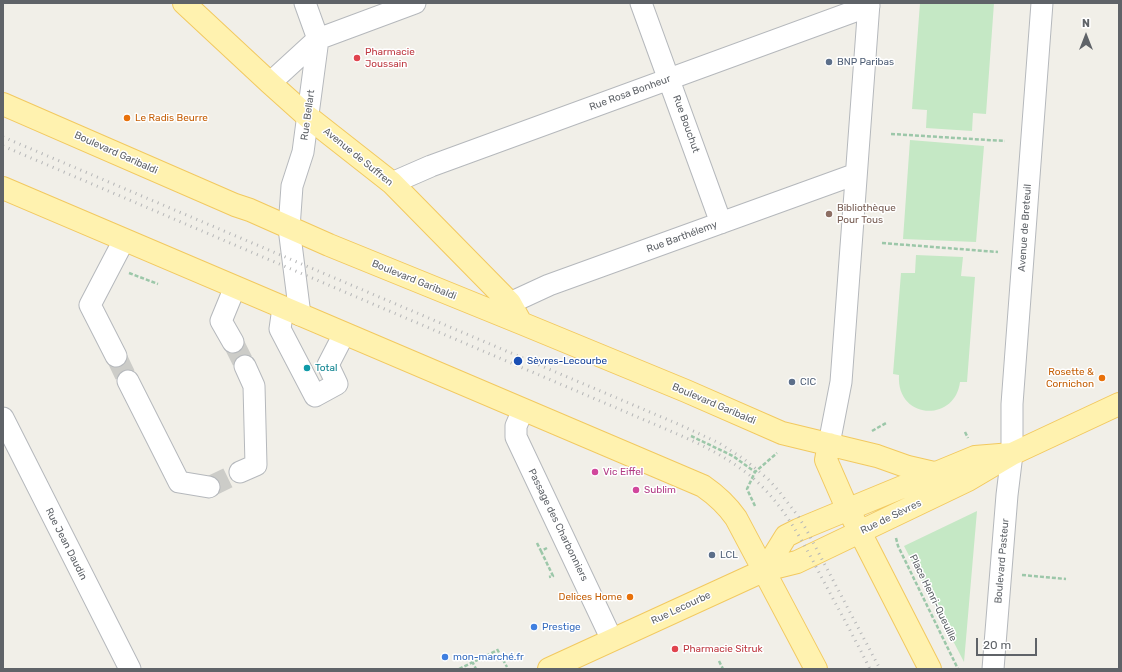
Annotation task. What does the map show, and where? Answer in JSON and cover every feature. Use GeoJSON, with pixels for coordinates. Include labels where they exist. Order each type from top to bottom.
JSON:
{"type":"FeatureCollection","features":[{"type":"Feature","properties":{"kind":"main road","name":"Avenue de Suffren"},"geometry":{"type":"LineString","coordinates":[[184,3],[308,117],[392,182],[510,303],[521,323]]}},
{"type":"Feature","properties":{"kind":"main road","name":"Boulevard Garibaldi"},"geometry":{"type":"LineString","coordinates":[[3,104],[329,245],[686,391],[782,433],[877,456],[934,474]]}},
{"type":"Feature","properties":{"kind":"main road"},"geometry":{"type":"LineString","coordinates":[[3,188],[703,486],[731,510],[739,522],[816,669]]}},
{"type":"Feature","properties":{"kind":"main road","name":"Rue de Sèvres"},"geometry":{"type":"LineString","coordinates":[[765,570],[797,562],[968,480],[1012,454],[1119,404]]}},
{"type":"Feature","properties":{"kind":"main road"},"geometry":{"type":"LineString","coordinates":[[829,444],[826,460],[848,509],[930,669]]}},
{"type":"Feature","properties":{"kind":"main road","name":"Rue de Sèvres"},"geometry":{"type":"LineString","coordinates":[[765,570],[786,536],[798,530],[975,457],[1012,454]]}},
{"type":"Feature","properties":{"kind":"main road","name":"Rue Lecourbe"},"geometry":{"type":"LineString","coordinates":[[549,669],[765,570]]}},
{"type":"Feature","properties":{"kind":"street","name":"Rue Bellart"},"geometry":{"type":"LineString","coordinates":[[305,3],[318,39],[303,152],[292,186],[289,228],[291,311],[280,329],[314,396],[337,384],[328,365],[344,334]]}},
{"type":"Feature","properties":{"kind":"street"},"geometry":{"type":"LineString","coordinates":[[270,83],[318,39],[416,3]]}},
{"type":"Feature","properties":{"kind":"street","name":"Rue Bouchut"},"geometry":{"type":"LineString","coordinates":[[641,3],[721,223]]}},
{"type":"Feature","properties":{"kind":"street","name":"Avenue de Breteuil"},"geometry":{"type":"LineString","coordinates":[[1012,454],[1012,404],[1042,3]]}},
{"type":"Feature","properties":{"kind":"street"},"geometry":{"type":"LineString","coordinates":[[829,444],[841,382],[869,4]]}},
{"type":"Feature","properties":{"kind":"street","name":"Rue Rosa Bonheur"},"geometry":{"type":"LineString","coordinates":[[392,182],[431,166],[869,4]]}},
{"type":"Feature","properties":{"kind":"street","name":"Rue Barthélemy"},"geometry":{"type":"LineString","coordinates":[[510,303],[549,285],[856,174]]}},
{"type":"Feature","properties":{"kind":"street"},"geometry":{"type":"LineString","coordinates":[[116,356],[90,305],[124,240]]}},
{"type":"Feature","properties":{"kind":"street"},"geometry":{"type":"LineString","coordinates":[[233,342],[220,320],[235,287]]}},
{"type":"Feature","properties":{"kind":"street"},"geometry":{"type":"LineString","coordinates":[[240,472],[256,465],[254,386],[245,366]]}},
{"type":"Feature","properties":{"kind":"street"},"geometry":{"type":"LineString","coordinates":[[128,381],[179,482],[209,487]]}},
{"type":"Feature","properties":{"kind":"street","name":"Passage des Charbonniers"},"geometry":{"type":"LineString","coordinates":[[523,410],[516,426],[516,437],[612,640]]}},
{"type":"Feature","properties":{"kind":"street","name":"Rue Jean Daudin"},"geometry":{"type":"LineString","coordinates":[[3,418],[130,669]]}},
{"type":"Feature","properties":{"kind":"street","name":"Boulevard Pasteur"},"geometry":{"type":"LineString","coordinates":[[993,669],[1007,495],[1012,454]]}},
{"type":"Feature","properties":{"kind":"path"},"geometry":{"type":"LineString","coordinates":[[891,134],[1005,141]]}},
{"type":"Feature","properties":{"kind":"path"},"geometry":{"type":"LineString","coordinates":[[882,243],[998,252]]}},
{"type":"Feature","properties":{"kind":"path"},"geometry":{"type":"LineString","coordinates":[[110,265],[158,284]]}},
{"type":"Feature","properties":{"kind":"path"},"geometry":{"type":"LineString","coordinates":[[872,431],[886,423]]}},
{"type":"Feature","properties":{"kind":"path"},"geometry":{"type":"LineString","coordinates":[[691,436],[732,456],[755,472]]}},
{"type":"Feature","properties":{"kind":"path"},"geometry":{"type":"LineString","coordinates":[[756,513],[755,506],[747,489],[755,472],[779,450]]}},
{"type":"Feature","properties":{"kind":"path","name":"Place Henri-Queuille"},"geometry":{"type":"LineString","coordinates":[[894,534],[898,546],[958,669]]}},
{"type":"Feature","properties":{"kind":"path"},"geometry":{"type":"LineString","coordinates":[[541,551],[553,576],[549,577]]}},
{"type":"Feature","properties":{"kind":"path"},"geometry":{"type":"LineString","coordinates":[[1017,574],[1066,579]]}},
{"type":"Feature","properties":{"kind":"path"},"geometry":{"type":"LineString","coordinates":[[459,669],[498,650],[507,667]]}},
{"type":"Feature","properties":{"kind":"path"},"geometry":{"type":"LineString","coordinates":[[719,661],[724,669]]}},
{"type":"Feature","properties":{"kind":"path"},"geometry":{"type":"LineString","coordinates":[[472,662],[476,669]]}},
{"type":"Feature","properties":{"kind":"green space"},"geometry":{"type":"Polygon","coordinates":[[[920,3],[994,3],[986,114],[973,113],[972,131],[926,128],[927,110],[912,109],[920,3]]]}},
{"type":"Feature","properties":{"kind":"green space"},"geometry":{"type":"Polygon","coordinates":[[[910,140],[984,146],[976,242],[903,239],[910,140]]]}},
{"type":"Feature","properties":{"kind":"green space"},"geometry":{"type":"Polygon","coordinates":[[[916,255],[963,257],[961,276],[975,277],[967,382],[960,382],[956,395],[948,405],[938,410],[926,411],[916,408],[907,401],[901,390],[899,375],[893,374],[901,273],[915,273],[916,255]]]}},
{"type":"Feature","properties":{"kind":"green space"},"geometry":{"type":"Polygon","coordinates":[[[977,511],[964,662],[904,546],[977,511]]]}},
{"type":"Feature","properties":{"kind":"tunnel"},"geometry":{"type":"LineString","coordinates":[[233,342],[245,366]]}},
{"type":"Feature","properties":{"kind":"tunnel"},"geometry":{"type":"LineString","coordinates":[[116,356],[128,381]]}},
{"type":"Feature","properties":{"kind":"tunnel"},"geometry":{"type":"LineString","coordinates":[[209,487],[240,472]]}},
{"type":"Feature","properties":{"kind":"railway"},"geometry":{"type":"LineString","coordinates":[[3,137],[678,424],[719,443],[744,459],[768,479],[798,516],[880,669]]}},
{"type":"Feature","properties":{"kind":"railway"},"geometry":{"type":"LineString","coordinates":[[3,146],[675,433],[726,459],[753,478],[775,501],[793,526],[809,553],[870,669]]}},
{"type":"Feature","properties":{"kind":"place","name":"Pharmacie Joussain"},"geometry":{"type":"Point","coordinates":[357,58]}},
{"type":"Feature","properties":{"kind":"place","name":"BNP Paribas"},"geometry":{"type":"Point","coordinates":[829,62]}},
{"type":"Feature","properties":{"kind":"place","name":"Le Radis Beurre"},"geometry":{"type":"Point","coordinates":[127,118]}},
{"type":"Feature","properties":{"kind":"place","name":"Bibliothèque Pour Tous"},"geometry":{"type":"Point","coordinates":[829,214]}},
{"type":"Feature","properties":{"kind":"place","name":"Sèvres-Lecourbe"},"geometry":{"type":"Point","coordinates":[518,361]}},
{"type":"Feature","properties":{"kind":"place","name":"Total"},"geometry":{"type":"Point","coordinates":[307,368]}},
{"type":"Feature","properties":{"kind":"place","name":"Rosette & Cornichon"},"geometry":{"type":"Point","coordinates":[1102,378]}},
{"type":"Feature","properties":{"kind":"place","name":"CIC"},"geometry":{"type":"Point","coordinates":[792,382]}},
{"type":"Feature","properties":{"kind":"place","name":"Vic Eiffel"},"geometry":{"type":"Point","coordinates":[595,472]}},
{"type":"Feature","properties":{"kind":"place","name":"Sublim"},"geometry":{"type":"Point","coordinates":[636,490]}},
{"type":"Feature","properties":{"kind":"place","name":"LCL"},"geometry":{"type":"Point","coordinates":[712,555]}},
{"type":"Feature","properties":{"kind":"place","name":"Delices Home"},"geometry":{"type":"Point","coordinates":[630,597]}},
{"type":"Feature","properties":{"kind":"place","name":"Prestige"},"geometry":{"type":"Point","coordinates":[534,627]}},
{"type":"Feature","properties":{"kind":"place","name":"Pharmacie Sitruk"},"geometry":{"type":"Point","coordinates":[675,649]}},
{"type":"Feature","properties":{"kind":"place","name":"mon-marché.fr"},"geometry":{"type":"Point","coordinates":[445,657]}}]}
